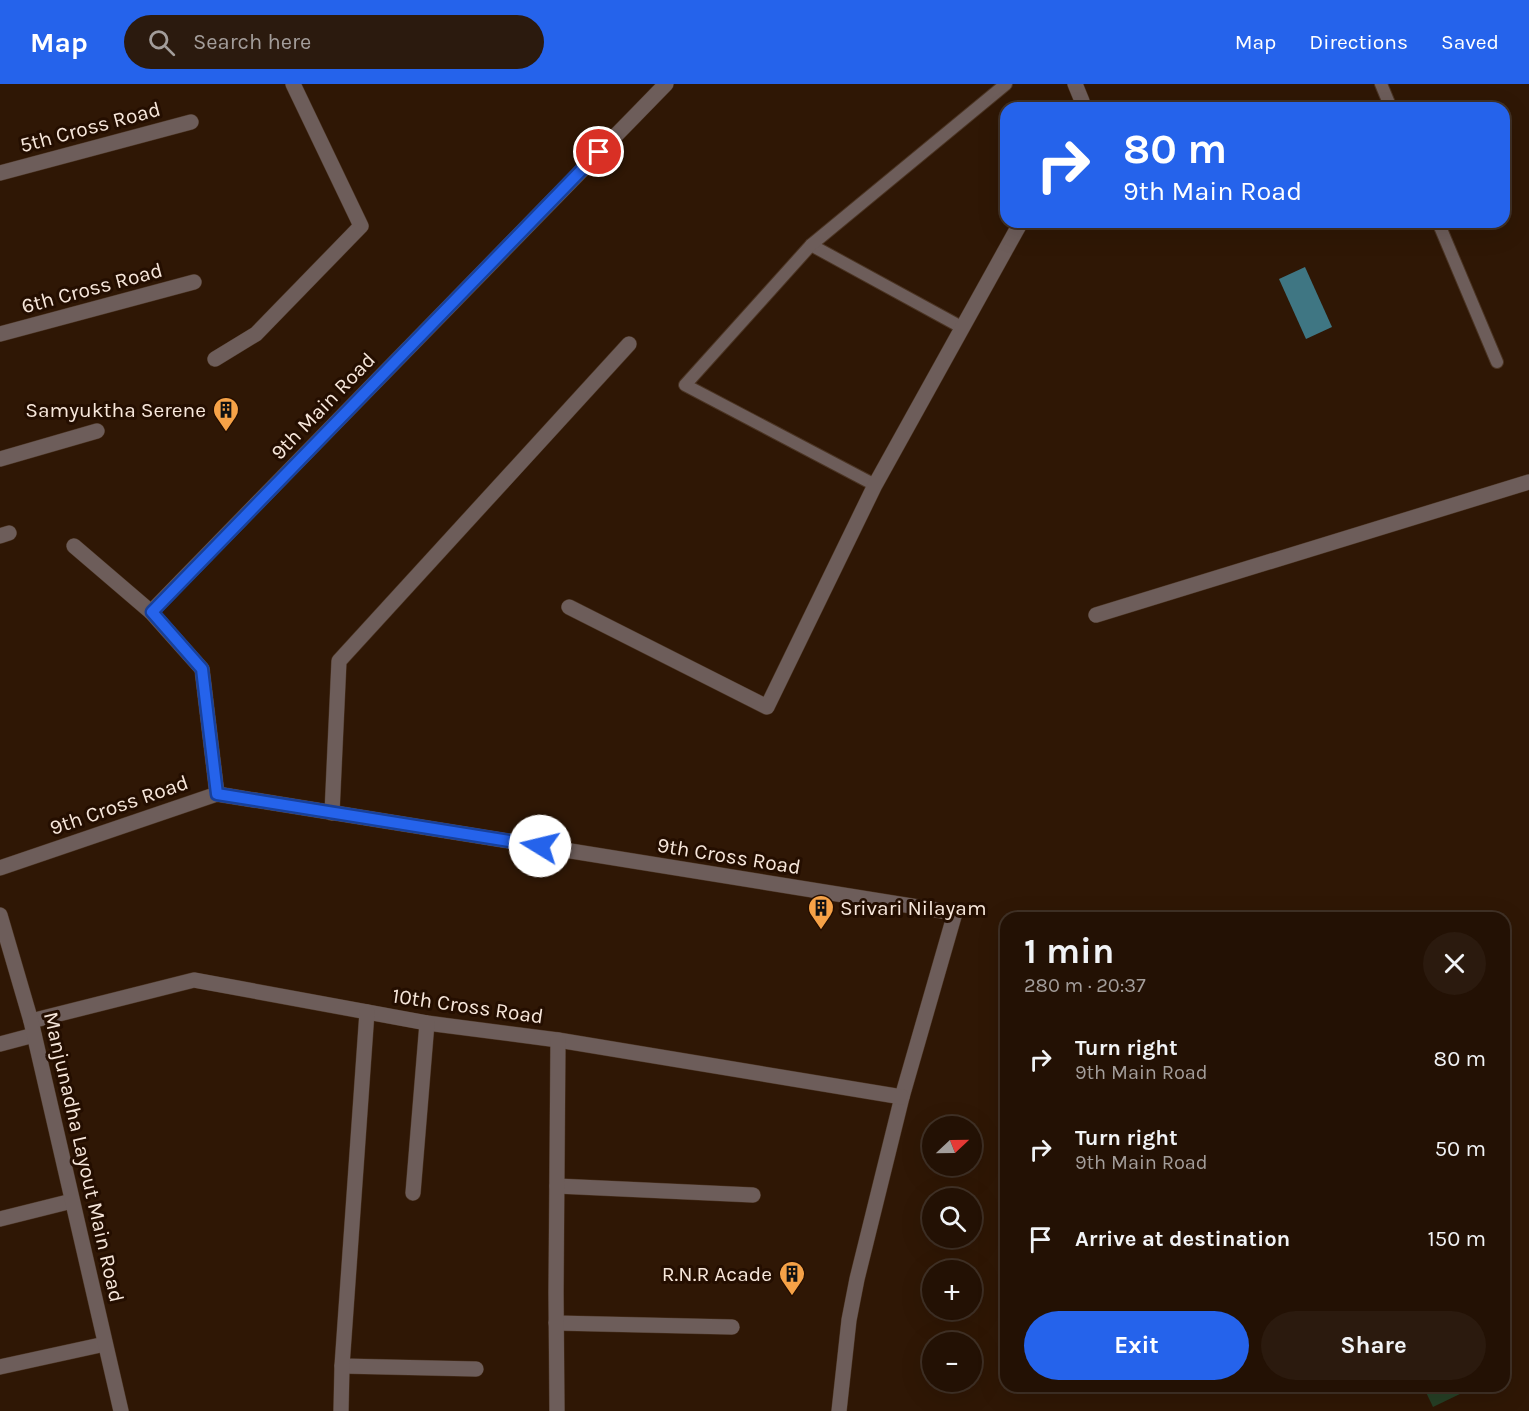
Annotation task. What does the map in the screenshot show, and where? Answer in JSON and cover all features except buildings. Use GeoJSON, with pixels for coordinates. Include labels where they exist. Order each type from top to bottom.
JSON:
{"type":"FeatureCollection","features":[{"type":"Feature","properties":{"kind":"street"},"geometry":{"type":"LineString","coordinates":[[215,359],[256,334],[361,226],[293,84]]}},
{"type":"Feature","properties":{"kind":"street","name":"9th Main Road"},"geometry":{"type":"LineString","coordinates":[[152,612],[666,84]]}},
{"type":"Feature","properties":{"kind":"street"},"geometry":{"type":"LineString","coordinates":[[1075,84],[1082,102]]}},
{"type":"Feature","properties":{"kind":"street","name":"5th Cross Road"},"geometry":{"type":"LineString","coordinates":[[0,173],[192,122]]}},
{"type":"Feature","properties":{"kind":"street"},"geometry":{"type":"LineString","coordinates":[[569,607],[767,707],[875,485],[1018,228]]}},
{"type":"Feature","properties":{"kind":"street","name":"6th Cross Road"},"geometry":{"type":"LineString","coordinates":[[0,334],[194,282]]}},
{"type":"Feature","properties":{"kind":"street"},"geometry":{"type":"LineString","coordinates":[[332,813],[339,661],[629,344]]}},
{"type":"Feature","properties":{"kind":"street"},"geometry":{"type":"LineString","coordinates":[[0,459],[97,431]]}},
{"type":"Feature","properties":{"kind":"street"},"geometry":{"type":"LineString","coordinates":[[1096,615],[1529,482]]}},
{"type":"Feature","properties":{"kind":"street"},"geometry":{"type":"LineString","coordinates":[[74,546],[152,612],[202,669],[217,794]]}},
{"type":"Feature","properties":{"kind":"street","name":"9th Cross Road"},"geometry":{"type":"LineString","coordinates":[[0,868],[217,794],[955,913],[902,1097],[855,1289],[838,1411]]}},
{"type":"Feature","properties":{"kind":"street","name":"Manjunadha Layout Main Road"},"geometry":{"type":"LineString","coordinates":[[0,915],[33,1028],[121,1411]]}},
{"type":"Feature","properties":{"kind":"street","name":"10th Cross Road"},"geometry":{"type":"LineString","coordinates":[[0,1044],[33,1028],[194,980],[427,1023],[558,1040],[902,1097]]}},
{"type":"Feature","properties":{"kind":"street"},"geometry":{"type":"LineString","coordinates":[[341,1411],[342,1366],[367,1012]]}},
{"type":"Feature","properties":{"kind":"street"},"geometry":{"type":"LineString","coordinates":[[413,1193],[427,1023]]}},
{"type":"Feature","properties":{"kind":"street"},"geometry":{"type":"LineString","coordinates":[[557,1411],[558,1040]]}},
{"type":"Feature","properties":{"kind":"street"},"geometry":{"type":"LineString","coordinates":[[557,1186],[753,1195]]}},
{"type":"Feature","properties":{"kind":"street"},"geometry":{"type":"LineString","coordinates":[[0,1219],[72,1201]]}},
{"type":"Feature","properties":{"kind":"street"},"geometry":{"type":"LineString","coordinates":[[556,1323],[732,1327]]}},
{"type":"Feature","properties":{"kind":"street"},"geometry":{"type":"LineString","coordinates":[[0,1367],[105,1344]]}},
{"type":"Feature","properties":{"kind":"street"},"geometry":{"type":"LineString","coordinates":[[342,1366],[476,1369]]}},
{"type":"Feature","properties":{"kind":"lane"},"geometry":{"type":"LineString","coordinates":[[875,485],[685,385],[811,245],[1006,84]]}},
{"type":"Feature","properties":{"kind":"lane"},"geometry":{"type":"LineString","coordinates":[[1381,84],[1388,102]]}},
{"type":"Feature","properties":{"kind":"lane"},"geometry":{"type":"LineString","coordinates":[[1441,228],[1497,362]]}},
{"type":"Feature","properties":{"kind":"lane"},"geometry":{"type":"LineString","coordinates":[[811,245],[963,328]]}},
{"type":"Feature","properties":{"kind":"green space"},"geometry":{"type":"Polygon","coordinates":[[[1426,1392],[1462,1393],[1433,1407],[1426,1392]]]}},
{"type":"Feature","properties":{"kind":"water"},"geometry":{"type":"Polygon","coordinates":[[[1305,267],[1332,327],[1306,339],[1279,279],[1305,267]]]}},
{"type":"Feature","properties":{"kind":"place","name":"Samyuktha Serene"},"geometry":{"type":"Point","coordinates":[226,433]}},
{"type":"Feature","properties":{"kind":"place","name":"Srivari Nilayam"},"geometry":{"type":"Point","coordinates":[821,931]}},
{"type":"Feature","properties":{"kind":"place","name":"R.N.R Acade"},"geometry":{"type":"Point","coordinates":[792,1297]}},
{"type":"Feature","properties":{"kind":"route"},"geometry":{"type":"LineString","coordinates":[[540,846],[217,794],[202,669],[152,612],[599,152]]}}]}
